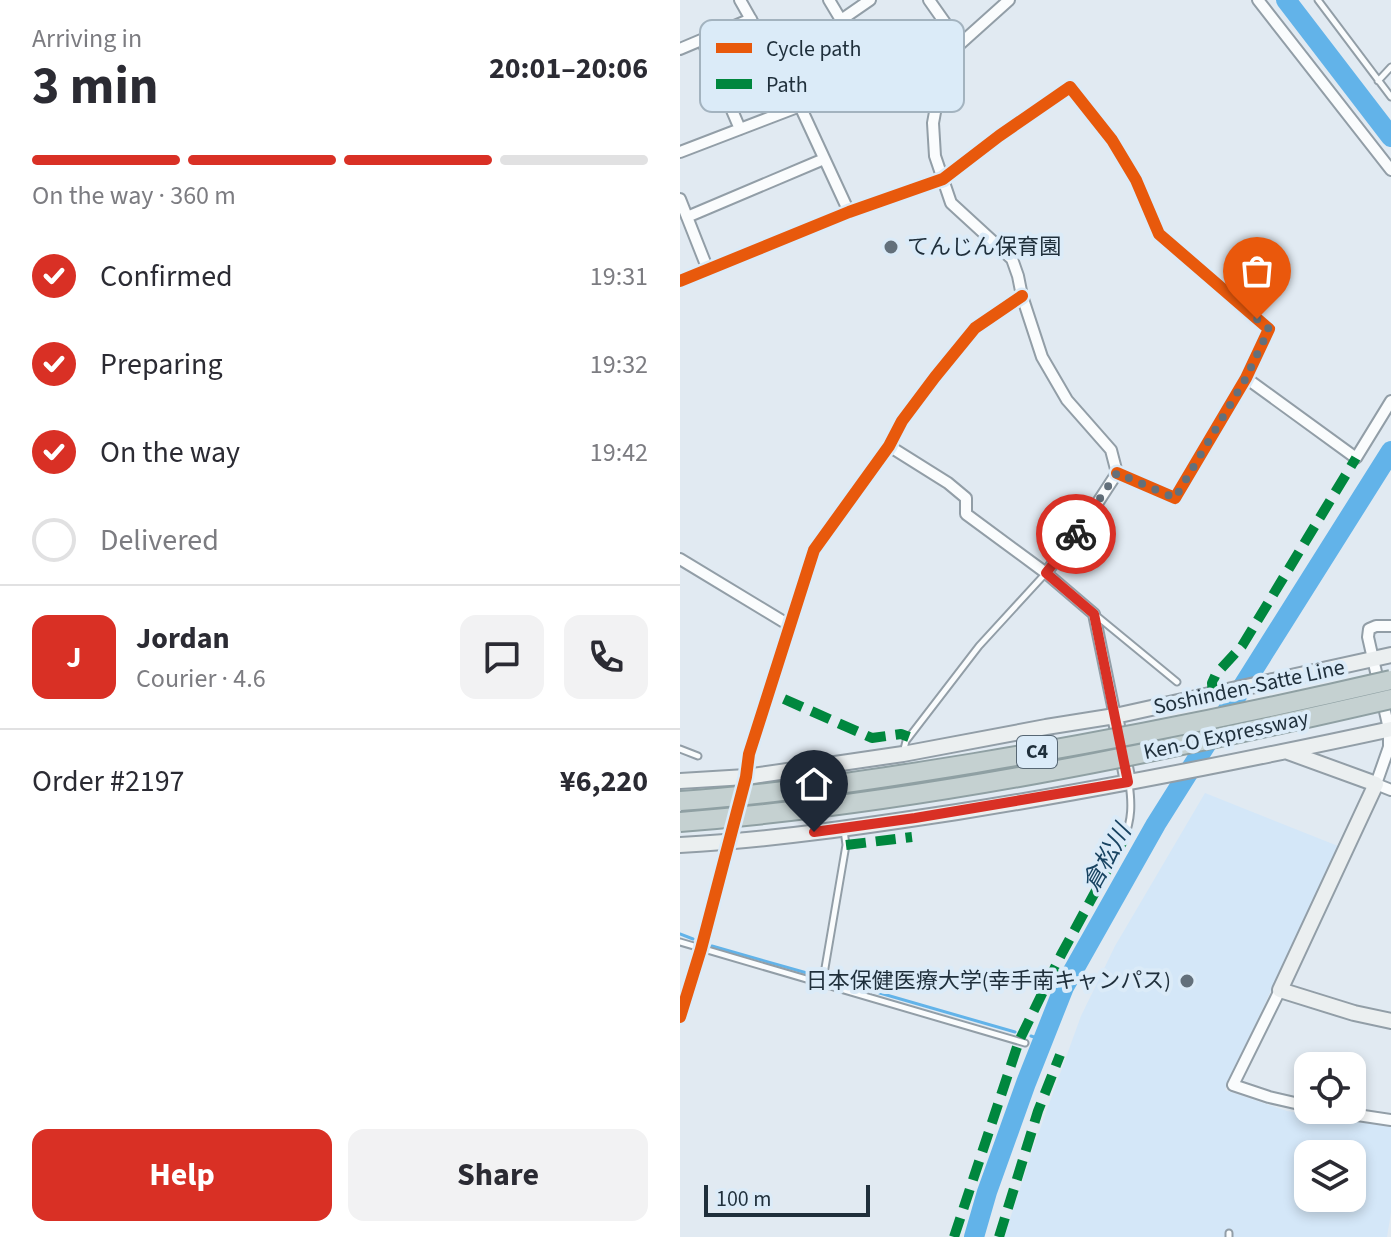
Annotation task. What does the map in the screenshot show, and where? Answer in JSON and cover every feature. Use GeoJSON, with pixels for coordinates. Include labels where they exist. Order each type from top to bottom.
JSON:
{"type":"FeatureCollection","features":[{"type":"Feature","properties":{"kind":"highway","name":"Ken-O Expressway"},"geometry":{"type":"LineString","coordinates":[[680,801],[774,793],[1002,758],[1110,739],[1391,680]]}},
{"type":"Feature","properties":{"kind":"highway","name":"Ken-O Expressway"},"geometry":{"type":"LineString","coordinates":[[680,822],[902,797],[1190,744],[1391,699]]}},
{"type":"Feature","properties":{"kind":"main road","name":"Soshinden-Satte Line"},"geometry":{"type":"LineString","coordinates":[[680,781],[746,777],[903,754],[1115,716],[1391,655]]}},
{"type":"Feature","properties":{"kind":"main road"},"geometry":{"type":"LineString","coordinates":[[1115,716],[1128,782]]}},
{"type":"Feature","properties":{"kind":"main road"},"geometry":{"type":"LineString","coordinates":[[680,845],[843,829],[1016,802],[1287,752],[1390,729]]}},
{"type":"Feature","properties":{"kind":"main road"},"geometry":{"type":"LineString","coordinates":[[1287,752],[1376,784],[1280,990],[1391,1021]]}},
{"type":"Feature","properties":{"kind":"street"},"geometry":{"type":"LineString","coordinates":[[740,0],[751,19]]}},
{"type":"Feature","properties":{"kind":"street"},"geometry":{"type":"LineString","coordinates":[[829,0],[836,20]]}},
{"type":"Feature","properties":{"kind":"street"},"geometry":{"type":"LineString","coordinates":[[843,20],[870,0]]}},
{"type":"Feature","properties":{"kind":"street"},"geometry":{"type":"LineString","coordinates":[[929,0],[943,20]]}},
{"type":"Feature","properties":{"kind":"street"},"geometry":{"type":"LineString","coordinates":[[964,40],[1009,0]]}},
{"type":"Feature","properties":{"kind":"street"},"geometry":{"type":"LineString","coordinates":[[1258,0],[1391,170]]}},
{"type":"Feature","properties":{"kind":"street"},"geometry":{"type":"LineString","coordinates":[[680,49],[700,41]]}},
{"type":"Feature","properties":{"kind":"street"},"geometry":{"type":"LineString","coordinates":[[680,281],[849,212],[943,179],[1070,87],[1112,140],[1136,180],[1159,234],[1269,329],[1246,378],[1175,498],[1117,473]]}},
{"type":"Feature","properties":{"kind":"street"},"geometry":{"type":"LineString","coordinates":[[733,112],[740,129]]}},
{"type":"Feature","properties":{"kind":"street"},"geometry":{"type":"LineString","coordinates":[[680,152],[784,112]]}},
{"type":"Feature","properties":{"kind":"street"},"geometry":{"type":"LineString","coordinates":[[803,112],[849,212]]}},
{"type":"Feature","properties":{"kind":"street"},"geometry":{"type":"LineString","coordinates":[[935,112],[935,156],[951,203],[1012,259],[1042,357],[1067,400],[1111,450],[1117,473],[1046,573]]}},
{"type":"Feature","properties":{"kind":"street"},"geometry":{"type":"LineString","coordinates":[[687,217],[824,159]]}},
{"type":"Feature","properties":{"kind":"street"},"geometry":{"type":"LineString","coordinates":[[680,199],[708,270]]}},
{"type":"Feature","properties":{"kind":"street"},"geometry":{"type":"LineString","coordinates":[[680,1017],[701,949],[746,777],[749,754],[814,550],[889,446],[902,421],[975,328],[1022,296]]}},
{"type":"Feature","properties":{"kind":"street"},"geometry":{"type":"LineString","coordinates":[[1246,378],[1356,458],[1391,401]]}},
{"type":"Feature","properties":{"kind":"street"},"geometry":{"type":"LineString","coordinates":[[889,446],[948,483],[966,498],[966,514],[1046,573],[1094,614],[1115,716]]}},
{"type":"Feature","properties":{"kind":"street"},"geometry":{"type":"LineString","coordinates":[[680,559],[789,625]]}},
{"type":"Feature","properties":{"kind":"street"},"geometry":{"type":"LineString","coordinates":[[1391,626],[1369,629],[1368,637],[1390,729],[1389,747],[1376,784],[1391,790]]}},
{"type":"Feature","properties":{"kind":"street"},"geometry":{"type":"LineString","coordinates":[[1280,990],[1233,1085],[1294,1103]]}},
{"type":"Feature","properties":{"kind":"street"},"geometry":{"type":"LineString","coordinates":[[1366,1116],[1391,1120]]}},
{"type":"Feature","properties":{"kind":"lane"},"geometry":{"type":"LineString","coordinates":[[1318,0],[1391,97]]}},
{"type":"Feature","properties":{"kind":"lane"},"geometry":{"type":"LineString","coordinates":[[1378,81],[1391,67]]}},
{"type":"Feature","properties":{"kind":"lane"},"geometry":{"type":"LineString","coordinates":[[903,754],[906,741],[979,646],[1046,573]]}},
{"type":"Feature","properties":{"kind":"lane"},"geometry":{"type":"LineString","coordinates":[[1094,614],[1177,682]]}},
{"type":"Feature","properties":{"kind":"lane"},"geometry":{"type":"LineString","coordinates":[[680,749],[698,756]]}},
{"type":"Feature","properties":{"kind":"lane"},"geometry":{"type":"LineString","coordinates":[[1124,839],[1132,804],[1128,782]]}},
{"type":"Feature","properties":{"kind":"lane"},"geometry":{"type":"LineString","coordinates":[[820,983],[846,845],[843,829]]}},
{"type":"Feature","properties":{"kind":"lane"},"geometry":{"type":"LineString","coordinates":[[680,942],[1025,1043]]}},
{"type":"Feature","properties":{"kind":"shaded area","name":"日本保健医療大学(幸手南キャンパス)"},"geometry":{"type":"Polygon","coordinates":[[[1205,793],[1338,846],[1225,1090],[1294,1112],[1294,1124],[1366,1123],[1391,1127],[1391,1212],[1387,1237],[1004,1237],[1081,1016],[1115,946],[1205,793]]]}},
{"type":"Feature","properties":{"kind":"waterway","name":"倉松川"},"geometry":{"type":"LineString","coordinates":[[1286,0],[1391,137]]}},
{"type":"Feature","properties":{"kind":"waterway","name":"倉松川"},"geometry":{"type":"LineString","coordinates":[[974,1237],[1026,1083],[1064,987],[1156,824],[1391,451]]}},
{"type":"Feature","properties":{"kind":"waterway"},"geometry":{"type":"LineString","coordinates":[[680,934],[693,939]]}},
{"type":"Feature","properties":{"kind":"waterway"},"geometry":{"type":"LineString","coordinates":[[712,946],[814,975]]}},
{"type":"Feature","properties":{"kind":"waterway"},"geometry":{"type":"LineString","coordinates":[[831,979],[1015,1032]]}},
{"type":"Feature","properties":{"kind":"waterway"},"geometry":{"type":"LineString","coordinates":[[1031,1036],[1043,1040]]}},
{"type":"Feature","properties":{"kind":"marked path"},"geometry":{"type":"LineString","coordinates":[[1213,695],[1212,683],[1216,674],[1242,646],[1356,458]]}},
{"type":"Feature","properties":{"kind":"marked path"},"geometry":{"type":"LineString","coordinates":[[784,699],[872,738],[901,734],[909,737]]}},
{"type":"Feature","properties":{"kind":"marked path"},"geometry":{"type":"LineString","coordinates":[[846,845],[912,837]]}},
{"type":"Feature","properties":{"kind":"marked path"},"geometry":{"type":"LineString","coordinates":[[954,1237],[1019,1041],[1124,839]]}},
{"type":"Feature","properties":{"kind":"marked path"},"geometry":{"type":"LineString","coordinates":[[999,1237],[1038,1111],[1060,1055]]}},
{"type":"Feature","properties":{"kind":"cycle path"},"geometry":{"type":"LineString","coordinates":[[680,281],[849,212],[943,179],[1070,87],[1112,140],[1136,180],[1159,234],[1269,329],[1246,378],[1175,498],[1117,473]]}},
{"type":"Feature","properties":{"kind":"cycle path"},"geometry":{"type":"LineString","coordinates":[[680,1017],[701,949],[746,777],[749,754],[814,550],[889,446],[902,421],[975,328],[1022,296]]}},
{"type":"Feature","properties":{"kind":"way so far"},"geometry":{"type":"LineString","coordinates":[[1076,534],[1117,473],[1175,498],[1246,378],[1269,329],[1257,319]]}},
{"type":"Feature","properties":{"kind":"place","name":"てんじん保育園"},"geometry":{"type":"Point","coordinates":[891,247]}},
{"type":"Feature","properties":{"kind":"place","name":"日本保健医療大学(幸手南キャンパス)"},"geometry":{"type":"Point","coordinates":[1187,981]}},
{"type":"Feature","properties":{"kind":"route"},"geometry":{"type":"LineString","coordinates":[[814,832],[1128,782],[1094,614],[1046,573],[1076,534]]}}]}
